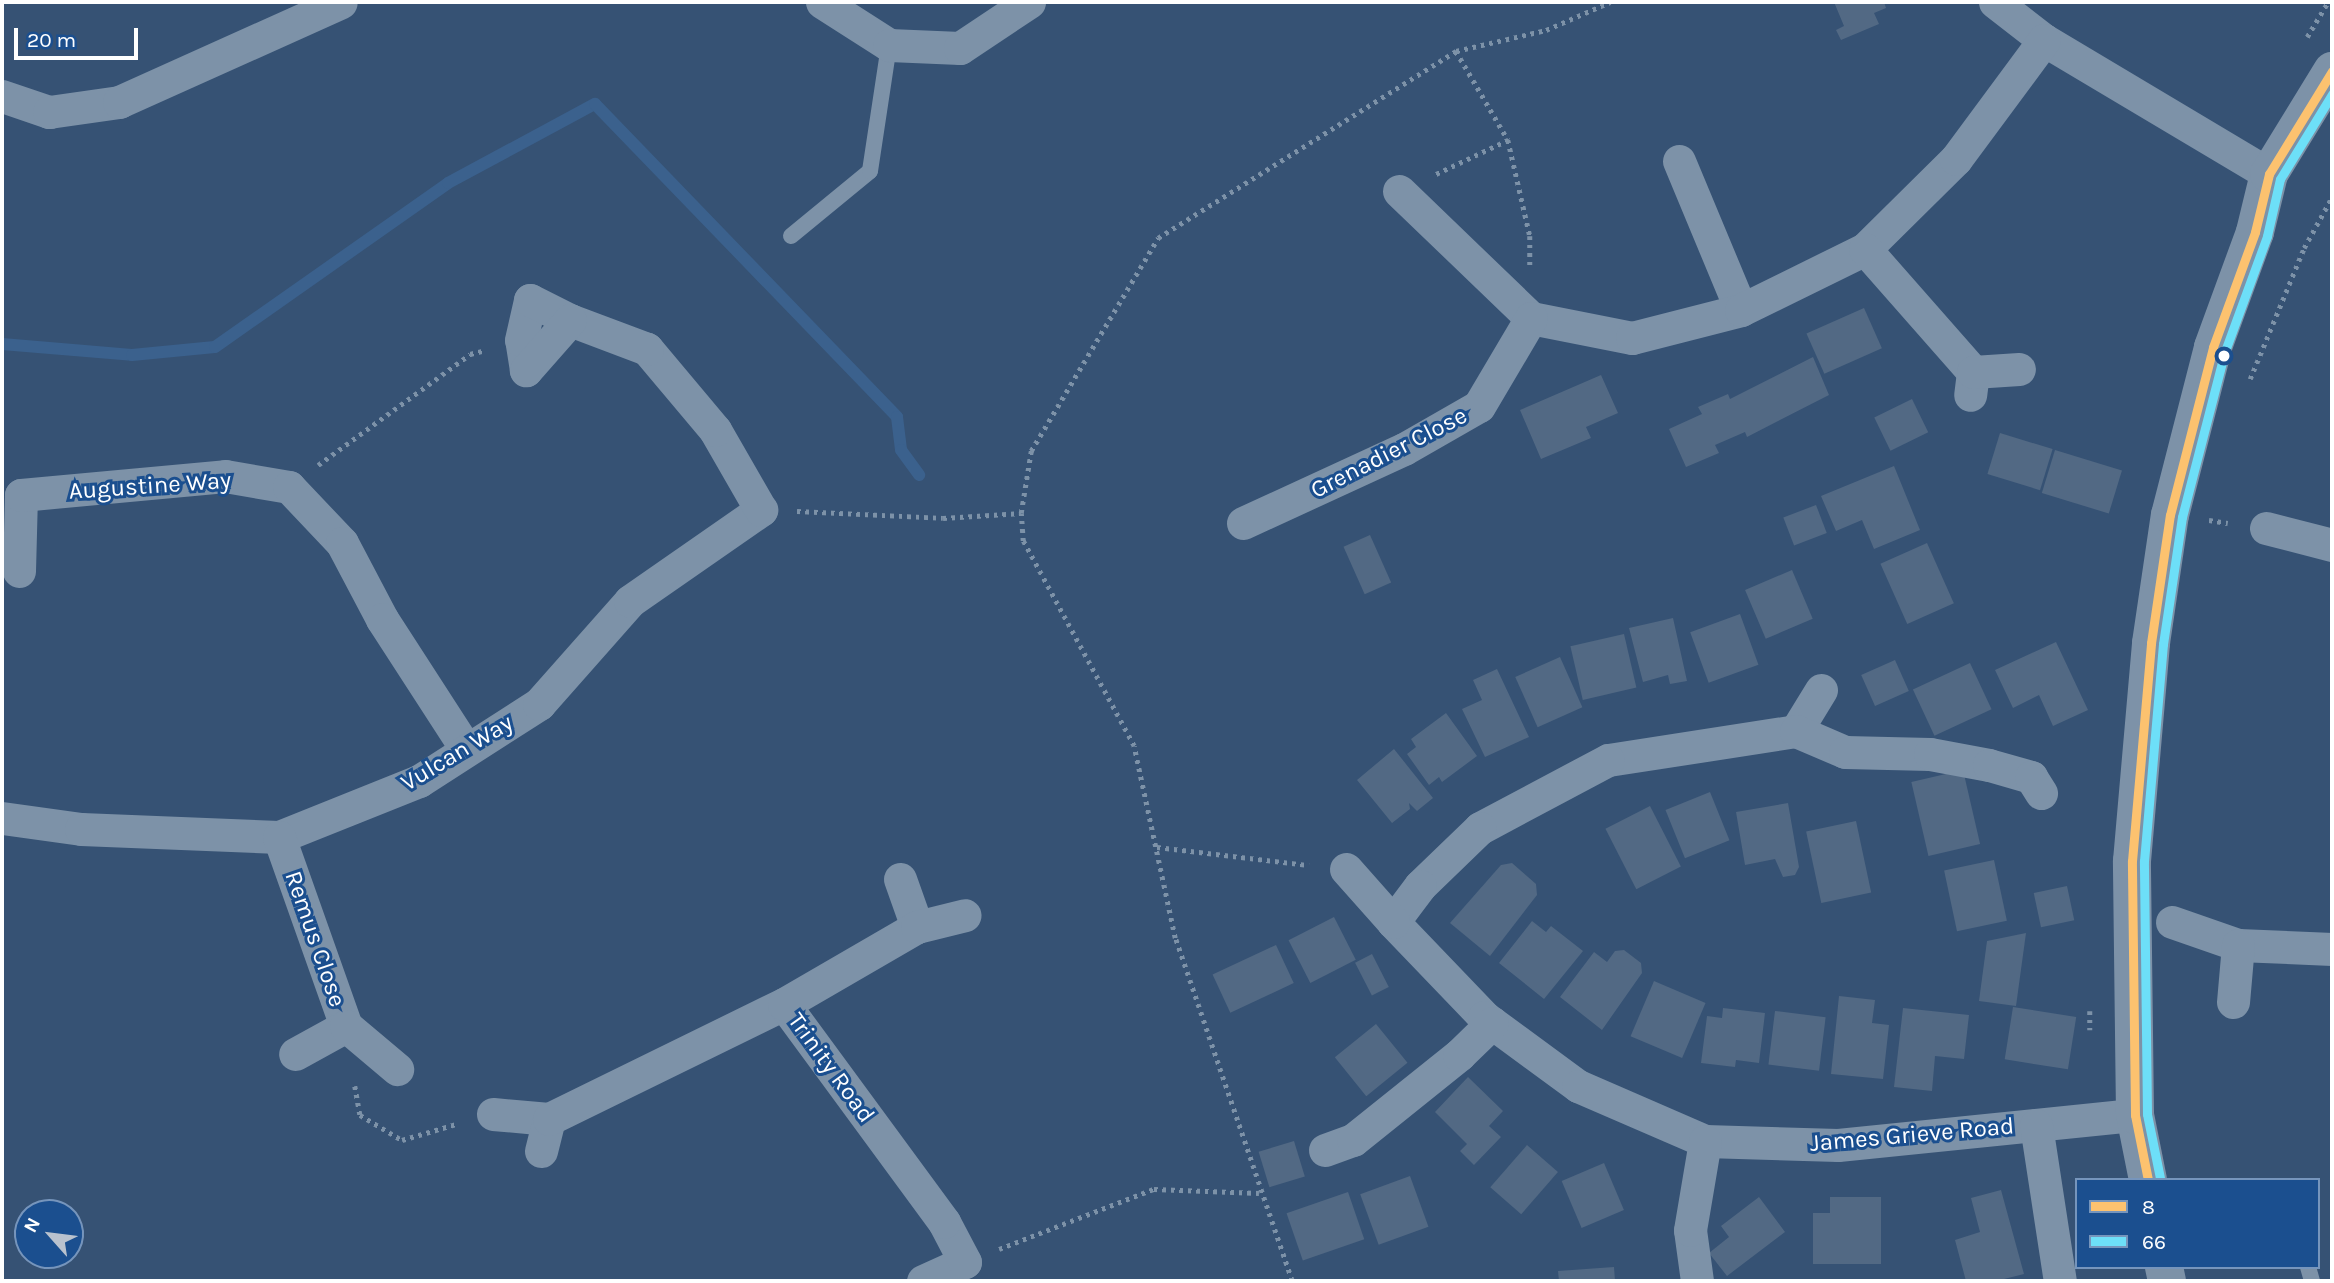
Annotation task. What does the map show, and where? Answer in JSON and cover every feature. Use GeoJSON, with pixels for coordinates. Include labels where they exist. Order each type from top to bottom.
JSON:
{"type":"FeatureCollection","features":[{"type":"Feature","properties":{"kind":"street"},"geometry":{"type":"LineString","coordinates":[[2,96],[49,112],[119,102],[341,2]]}},
{"type":"Feature","properties":{"kind":"street"},"geometry":{"type":"LineString","coordinates":[[822,2],[889,46],[960,48],[1029,2]]}},
{"type":"Feature","properties":{"kind":"street"},"geometry":{"type":"LineString","coordinates":[[1995,2],[2044,40],[2269,174]]}},
{"type":"Feature","properties":{"kind":"street"},"geometry":{"type":"LineString","coordinates":[[1399,191],[1531,318],[1632,338],[1741,310],[1865,249],[1956,159],[2044,40]]}},
{"type":"Feature","properties":{"kind":"street"},"geometry":{"type":"LineString","coordinates":[[2148,1178],[2136,1115],[2132,862],[2151,643],[2170,515],[2213,347],[2255,232],[2269,174],[2332,71]]}},
{"type":"Feature","properties":{"kind":"street"},"geometry":{"type":"LineString","coordinates":[[1679,161],[1741,310]]}},
{"type":"Feature","properties":{"kind":"street"},"geometry":{"type":"LineString","coordinates":[[1865,249],[1972,384],[2019,369]]}},
{"type":"Feature","properties":{"kind":"street"},"geometry":{"type":"LineString","coordinates":[[523,355],[530,300],[570,320],[647,349],[715,430],[761,510]]}},
{"type":"Feature","properties":{"kind":"street","name":"Grenadier Close"},"geometry":{"type":"LineString","coordinates":[[1243,523],[1404,449],[1479,406],[1531,318]]}},
{"type":"Feature","properties":{"kind":"street"},"geometry":{"type":"LineString","coordinates":[[523,355],[570,320]]}},
{"type":"Feature","properties":{"kind":"street","name":"Augustine Way"},"geometry":{"type":"LineString","coordinates":[[19,571],[11,496],[225,476],[289,487]]}},
{"type":"Feature","properties":{"kind":"street"},"geometry":{"type":"LineString","coordinates":[[289,487],[342,543],[382,619],[466,749]]}},
{"type":"Feature","properties":{"kind":"street","name":"Vulcan Way"},"geometry":{"type":"LineString","coordinates":[[2,818],[81,830],[279,836],[419,781],[539,704],[630,601],[761,510]]}},
{"type":"Feature","properties":{"kind":"street"},"geometry":{"type":"LineString","coordinates":[[2266,528],[2332,545]]}},
{"type":"Feature","properties":{"kind":"street"},"geometry":{"type":"LineString","coordinates":[[1796,731],[1821,690]]}},
{"type":"Feature","properties":{"kind":"street"},"geometry":{"type":"LineString","coordinates":[[1393,922],[1420,886],[1480,828],[1608,760],[1796,731],[1845,752],[1930,754],[1989,765],[2031,777],[2041,793]]}},
{"type":"Feature","properties":{"kind":"street","name":"Remus Close"},"geometry":{"type":"LineString","coordinates":[[279,836],[346,1026],[295,1054]]}},
{"type":"Feature","properties":{"kind":"street","name":"James Grieve Road"},"geometry":{"type":"LineString","coordinates":[[1346,869],[1393,922],[1492,1023],[1578,1086],[1705,1141],[1838,1145],[2136,1115]]}},
{"type":"Feature","properties":{"kind":"street"},"geometry":{"type":"LineString","coordinates":[[900,878],[917,927]]}},
{"type":"Feature","properties":{"kind":"street","name":"Trinity Road"},"geometry":{"type":"LineString","coordinates":[[965,915],[917,927],[784,1004],[944,1222],[965,1262]]}},
{"type":"Feature","properties":{"kind":"street"},"geometry":{"type":"LineString","coordinates":[[2172,922],[2238,945],[2332,950]]}},
{"type":"Feature","properties":{"kind":"street"},"geometry":{"type":"LineString","coordinates":[[2233,1002],[2238,945]]}},
{"type":"Feature","properties":{"kind":"street"},"geometry":{"type":"LineString","coordinates":[[493,1114],[549,1119],[784,1004]]}},
{"type":"Feature","properties":{"kind":"street"},"geometry":{"type":"LineString","coordinates":[[1325,1150],[1353,1140],[1492,1023]]}},
{"type":"Feature","properties":{"kind":"street"},"geometry":{"type":"LineString","coordinates":[[346,1026],[397,1069]]}},
{"type":"Feature","properties":{"kind":"street"},"geometry":{"type":"LineString","coordinates":[[541,1151],[549,1119]]}},
{"type":"Feature","properties":{"kind":"street"},"geometry":{"type":"LineString","coordinates":[[2036,1125],[2060,1281]]}},
{"type":"Feature","properties":{"kind":"street"},"geometry":{"type":"LineString","coordinates":[[1697,1281],[1690,1230],[1705,1141]]}},
{"type":"Feature","properties":{"kind":"street"},"geometry":{"type":"LineString","coordinates":[[923,1281],[965,1262]]}},
{"type":"Feature","properties":{"kind":"lane"},"geometry":{"type":"LineString","coordinates":[[791,236],[870,172],[889,46]]}},
{"type":"Feature","properties":{"kind":"path"},"geometry":{"type":"LineString","coordinates":[[1456,51],[1508,140],[1530,236],[1531,318]]}},
{"type":"Feature","properties":{"kind":"path"},"geometry":{"type":"LineString","coordinates":[[1399,191],[1508,140]]}},
{"type":"Feature","properties":{"kind":"path"},"geometry":{"type":"LineString","coordinates":[[2248,383],[2304,248],[2332,197]]}},
{"type":"Feature","properties":{"kind":"path"},"geometry":{"type":"LineString","coordinates":[[289,487],[470,354],[523,355]]}},
{"type":"Feature","properties":{"kind":"path"},"geometry":{"type":"LineString","coordinates":[[2208,533],[2212,508]]}},
{"type":"Feature","properties":{"kind":"path"},"geometry":{"type":"LineString","coordinates":[[761,510],[943,518],[1021,513]]}},
{"type":"Feature","properties":{"kind":"path"},"geometry":{"type":"LineString","coordinates":[[2170,515],[2266,528]]}},
{"type":"Feature","properties":{"kind":"path"},"geometry":{"type":"LineString","coordinates":[[1157,847],[1346,869]]}},
{"type":"Feature","properties":{"kind":"path"},"geometry":{"type":"LineString","coordinates":[[965,1262],[1154,1189],[1258,1193]]}},
{"type":"Feature","properties":{"kind":"building"},"geometry":{"type":"Polygon","coordinates":[[[1834,2],[1884,2],[1886,8],[1874,13],[1879,24],[1841,40],[1836,30],[1844,26],[1834,2]]]}},
{"type":"Feature","properties":{"kind":"building"},"geometry":{"type":"Polygon","coordinates":[[[1864,308],[1882,348],[1824,374],[1806,334],[1864,308]]]}},
{"type":"Feature","properties":{"kind":"building"},"geometry":{"type":"Polygon","coordinates":[[[1813,357],[1829,395],[1747,437],[1745,432],[1715,445],[1719,453],[1686,467],[1669,429],[1702,414],[1698,407],[1728,394],[1730,399],[1813,357]]]}},
{"type":"Feature","properties":{"kind":"building"},"geometry":{"type":"Polygon","coordinates":[[[1601,375],[1618,413],[1586,427],[1591,438],[1541,459],[1520,410],[1601,375]]]}},
{"type":"Feature","properties":{"kind":"building"},"geometry":{"type":"Polygon","coordinates":[[[1912,399],[1928,432],[1890,451],[1874,417],[1912,399]]]}},
{"type":"Feature","properties":{"kind":"building"},"geometry":{"type":"Polygon","coordinates":[[[2000,433],[2053,449],[2040,490],[1987,474],[2000,433]]]}},
{"type":"Feature","properties":{"kind":"building"},"geometry":{"type":"Polygon","coordinates":[[[2055,450],[2122,470],[2109,513],[2042,493],[2055,450]]]}},
{"type":"Feature","properties":{"kind":"building"},"geometry":{"type":"Polygon","coordinates":[[[1894,466],[1920,530],[1874,549],[1862,520],[1836,531],[1821,496],[1894,466]]]}},
{"type":"Feature","properties":{"kind":"building"},"geometry":{"type":"Polygon","coordinates":[[[1816,505],[1827,533],[1794,546],[1783,518],[1816,505]]]}},
{"type":"Feature","properties":{"kind":"building"},"geometry":{"type":"Polygon","coordinates":[[[1370,535],[1391,583],[1365,594],[1344,547],[1370,535]]]}},
{"type":"Feature","properties":{"kind":"building"},"geometry":{"type":"Polygon","coordinates":[[[1927,543],[1954,603],[1907,624],[1880,564],[1927,543]]]}},
{"type":"Feature","properties":{"kind":"building"},"geometry":{"type":"Polygon","coordinates":[[[1792,570],[1813,619],[1766,639],[1745,590],[1792,570]]]}},
{"type":"Feature","properties":{"kind":"building"},"geometry":{"type":"Polygon","coordinates":[[[1740,614],[1758,665],[1709,683],[1690,632],[1740,614]]]}},
{"type":"Feature","properties":{"kind":"building"},"geometry":{"type":"Polygon","coordinates":[[[1673,618],[1687,681],[1670,684],[1668,675],[1643,682],[1629,628],[1673,618]]]}},
{"type":"Feature","properties":{"kind":"building"},"geometry":{"type":"Polygon","coordinates":[[[1624,634],[1636,688],[1583,700],[1570,646],[1624,634]]]}},
{"type":"Feature","properties":{"kind":"building"},"geometry":{"type":"Polygon","coordinates":[[[2056,642],[2088,710],[2053,726],[2039,695],[2013,708],[1995,670],[2056,642]]]}},
{"type":"Feature","properties":{"kind":"building"},"geometry":{"type":"Polygon","coordinates":[[[1560,657],[1582,707],[1538,727],[1515,677],[1560,657]]]}},
{"type":"Feature","properties":{"kind":"building"},"geometry":{"type":"Polygon","coordinates":[[[1895,660],[1909,691],[1875,706],[1861,675],[1895,660]]]}},
{"type":"Feature","properties":{"kind":"building"},"geometry":{"type":"Polygon","coordinates":[[[1970,663],[1992,709],[1934,736],[1913,690],[1970,663]]]}},
{"type":"Feature","properties":{"kind":"building"},"geometry":{"type":"Polygon","coordinates":[[[1497,669],[1529,737],[1485,757],[1462,709],[1482,700],[1473,680],[1497,669]]]}},
{"type":"Feature","properties":{"kind":"building"},"geometry":{"type":"Polygon","coordinates":[[[1446,713],[1477,756],[1442,782],[1439,777],[1429,785],[1407,754],[1416,747],[1411,739],[1446,713]]]}},
{"type":"Feature","properties":{"kind":"building"},"geometry":{"type":"Polygon","coordinates":[[[1394,749],[1433,798],[1417,811],[1409,803],[1410,809],[1392,823],[1357,780],[1394,749]]]}},
{"type":"Feature","properties":{"kind":"building"},"geometry":{"type":"Polygon","coordinates":[[[1963,770],[1980,844],[1928,856],[1911,782],[1963,770]]]}},
{"type":"Feature","properties":{"kind":"building"},"geometry":{"type":"Polygon","coordinates":[[[1710,792],[1729,840],[1685,858],[1665,810],[1710,792]]]}},
{"type":"Feature","properties":{"kind":"building"},"geometry":{"type":"Polygon","coordinates":[[[1788,803],[1799,867],[1795,875],[1783,877],[1775,859],[1745,865],[1736,812],[1788,803]]]}},
{"type":"Feature","properties":{"kind":"building"},"geometry":{"type":"Polygon","coordinates":[[[1650,806],[1681,867],[1636,889],[1605,829],[1650,806]]]}},
{"type":"Feature","properties":{"kind":"building"},"geometry":{"type":"Polygon","coordinates":[[[1856,821],[1871,892],[1821,903],[1806,832],[1856,821]]]}},
{"type":"Feature","properties":{"kind":"building"},"geometry":{"type":"Polygon","coordinates":[[[1994,860],[2007,921],[1957,931],[1944,871],[1994,860]]]}},
{"type":"Feature","properties":{"kind":"building"},"geometry":{"type":"Polygon","coordinates":[[[1512,863],[1536,884],[1537,895],[1490,956],[1450,923],[1501,865],[1512,863]]]}},
{"type":"Feature","properties":{"kind":"building"},"geometry":{"type":"Polygon","coordinates":[[[2067,886],[2074,920],[2041,927],[2034,893],[2067,886]]]}},
{"type":"Feature","properties":{"kind":"building"},"geometry":{"type":"Polygon","coordinates":[[[1334,917],[1356,960],[1310,983],[1289,940],[1334,917]]]}},
{"type":"Feature","properties":{"kind":"building"},"geometry":{"type":"Polygon","coordinates":[[[1532,921],[1546,932],[1551,926],[1583,951],[1544,999],[1499,963],[1532,921]]]}},
{"type":"Feature","properties":{"kind":"building"},"geometry":{"type":"Polygon","coordinates":[[[2026,933],[2016,1006],[1979,1001],[1987,941],[2026,933]]]}},
{"type":"Feature","properties":{"kind":"building"},"geometry":{"type":"Polygon","coordinates":[[[1276,945],[1294,983],[1230,1013],[1213,975],[1276,945]]]}},
{"type":"Feature","properties":{"kind":"building"},"geometry":{"type":"Polygon","coordinates":[[[1624,950],[1641,963],[1642,973],[1602,1030],[1560,997],[1594,952],[1607,962],[1615,951],[1624,950]]]}},
{"type":"Feature","properties":{"kind":"building"},"geometry":{"type":"Polygon","coordinates":[[[1372,954],[1389,987],[1372,996],[1355,963],[1372,954]]]}},
{"type":"Feature","properties":{"kind":"building"},"geometry":{"type":"Polygon","coordinates":[[[1654,981],[1706,1003],[1682,1058],[1631,1036],[1654,981]]]}},
{"type":"Feature","properties":{"kind":"building"},"geometry":{"type":"Polygon","coordinates":[[[1839,996],[1875,1000],[1872,1023],[1889,1025],[1883,1079],[1831,1074],[1839,996]]]}},
{"type":"Feature","properties":{"kind":"building"},"geometry":{"type":"Polygon","coordinates":[[[2013,1007],[2076,1017],[2068,1069],[2005,1059],[2013,1007]]]}},
{"type":"Feature","properties":{"kind":"building"},"geometry":{"type":"Polygon","coordinates":[[[1723,1008],[1765,1013],[1759,1063],[1736,1060],[1735,1067],[1701,1063],[1707,1016],[1722,1018],[1723,1008]]]}},
{"type":"Feature","properties":{"kind":"building"},"geometry":{"type":"Polygon","coordinates":[[[1903,1008],[1969,1015],[1964,1059],[1935,1056],[1932,1091],[1894,1087],[1903,1008]]]}},
{"type":"Feature","properties":{"kind":"building"},"geometry":{"type":"Polygon","coordinates":[[[1775,1011],[1826,1017],[1819,1071],[1768,1065],[1775,1011]]]}},
{"type":"Feature","properties":{"kind":"building"},"geometry":{"type":"Polygon","coordinates":[[[1376,1024],[1407,1063],[1366,1096],[1335,1057],[1376,1024]]]}},
{"type":"Feature","properties":{"kind":"building"},"geometry":{"type":"Polygon","coordinates":[[[1468,1077],[1503,1111],[1489,1126],[1501,1137],[1474,1165],[1460,1151],[1467,1144],[1435,1112],[1468,1077]]]}},
{"type":"Feature","properties":{"kind":"building"},"geometry":{"type":"Polygon","coordinates":[[[1294,1141],[1305,1176],[1269,1187],[1259,1152],[1294,1141]]]}},
{"type":"Feature","properties":{"kind":"building"},"geometry":{"type":"Polygon","coordinates":[[[1527,1145],[1558,1172],[1521,1214],[1490,1187],[1527,1145]]]}},
{"type":"Feature","properties":{"kind":"building"},"geometry":{"type":"Polygon","coordinates":[[[1604,1163],[1624,1210],[1582,1228],[1562,1181],[1604,1163]]]}},
{"type":"Feature","properties":{"kind":"building"},"geometry":{"type":"Polygon","coordinates":[[[1410,1176],[1428,1227],[1379,1245],[1360,1194],[1410,1176]]]}},
{"type":"Feature","properties":{"kind":"building"},"geometry":{"type":"Polygon","coordinates":[[[2001,1190],[2024,1274],[1996,1281],[1966,1281],[1955,1240],[1980,1232],[1971,1198],[2001,1190]]]}},
{"type":"Feature","properties":{"kind":"building"},"geometry":{"type":"Polygon","coordinates":[[[1348,1192],[1364,1239],[1303,1260],[1287,1213],[1348,1192]]]}},
{"type":"Feature","properties":{"kind":"building"},"geometry":{"type":"Polygon","coordinates":[[[1759,1197],[1785,1232],[1727,1276],[1709,1253],[1729,1237],[1721,1226],[1759,1197]]]}},
{"type":"Feature","properties":{"kind":"building"},"geometry":{"type":"Polygon","coordinates":[[[1830,1197],[1881,1197],[1881,1264],[1813,1264],[1813,1213],[1830,1213],[1830,1197]]]}},
{"type":"Feature","properties":{"kind":"building"},"geometry":{"type":"Polygon","coordinates":[[[1614,1267],[1615,1281],[1559,1281],[1558,1271],[1614,1267]]]}},
{"type":"Feature","properties":{"kind":"waterway"},"geometry":{"type":"LineString","coordinates":[[2,344],[132,355],[215,347],[448,183],[595,104],[897,417],[901,450],[919,475]]}},
{"type":"Feature","properties":{"kind":"transit line","name":"8"},"geometry":{"type":"LineString","coordinates":[[2148,1178],[2135,1115],[2132,861],[2151,643],[2170,515],[2213,347],[2255,232],[2269,174],[2332,71]]}},
{"type":"Feature","properties":{"kind":"transit line","name":"66"},"geometry":{"type":"LineString","coordinates":[[2160,1178],[2147,1114],[2144,861],[2163,644],[2182,517],[2225,351],[2267,236],[2280,179],[2332,94]]}}]}
